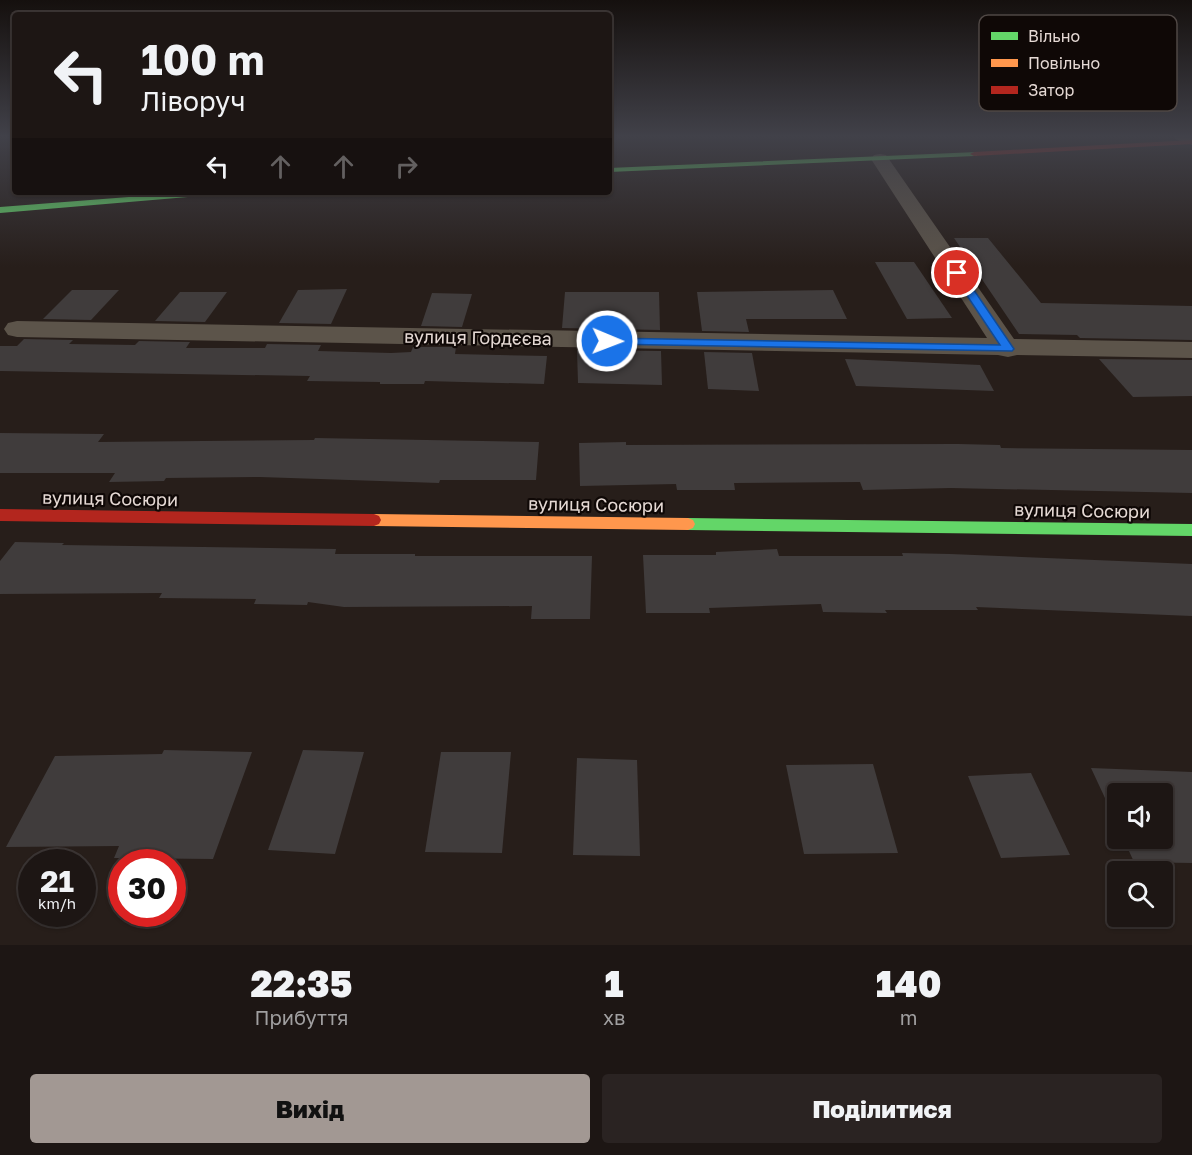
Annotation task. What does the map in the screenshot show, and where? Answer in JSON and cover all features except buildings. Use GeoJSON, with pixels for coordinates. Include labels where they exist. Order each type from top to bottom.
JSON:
{"type":"FeatureCollection","features":[{"type":"Feature","properties":{"kind":"main road"},"geometry":{"type":"LineString","coordinates":[[0,210],[186,195]]}},
{"type":"Feature","properties":{"kind":"main road","name":"вулиця Сосюри"},"geometry":{"type":"LineString","coordinates":[[0,515],[1192,530]]}},
{"type":"Feature","properties":{"kind":"street"},"geometry":{"type":"LineString","coordinates":[[894,179],[1008,349]]}},
{"type":"Feature","properties":{"kind":"street","name":"вулиця Гордєєва"},"geometry":{"type":"LineString","coordinates":[[17,329],[1008,349],[1192,350]]}},
{"type":"Feature","properties":{"kind":"traffic: fast"},"geometry":{"type":"LineString","coordinates":[[0,210],[186,195]]}},
{"type":"Feature","properties":{"kind":"traffic: fast"},"geometry":{"type":"LineString","coordinates":[[688,524],[1192,530]]}},
{"type":"Feature","properties":{"kind":"traffic: slow"},"geometry":{"type":"LineString","coordinates":[[374,520],[688,524]]}},
{"type":"Feature","properties":{"kind":"traffic: jam"},"geometry":{"type":"LineString","coordinates":[[0,515],[374,520]]}},
{"type":"Feature","properties":{"kind":"route"},"geometry":{"type":"LineString","coordinates":[[607,341],[1008,349],[957,273]]}}]}
